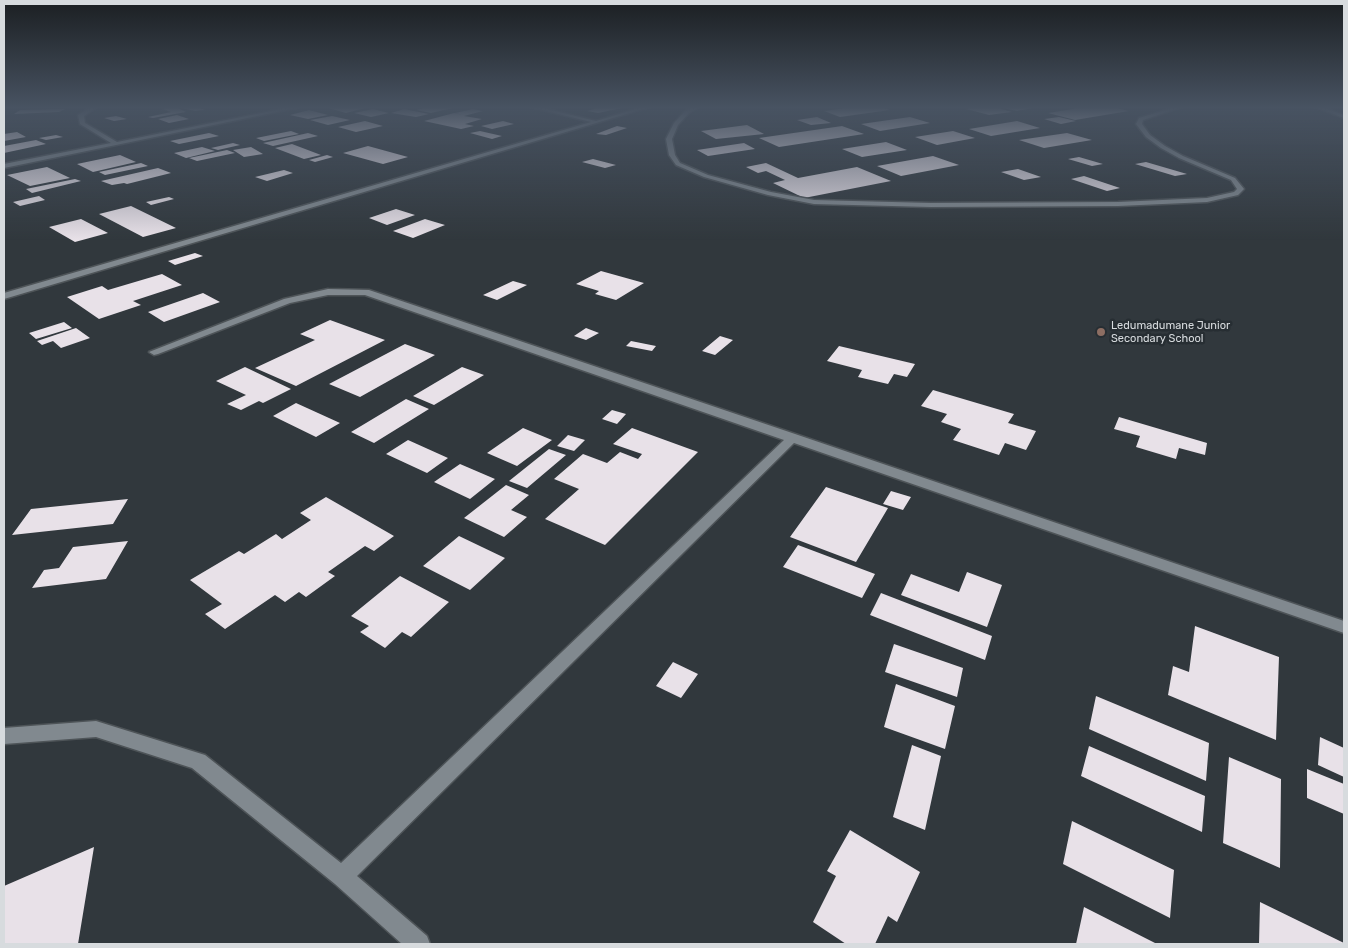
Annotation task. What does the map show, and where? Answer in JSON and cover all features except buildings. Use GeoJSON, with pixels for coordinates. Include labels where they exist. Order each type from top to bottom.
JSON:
{"type":"FeatureCollection","features":[{"type":"Feature","properties":{"kind":"street"},"geometry":{"type":"LineString","coordinates":[[4,166],[80,151]]}},
{"type":"Feature","properties":{"kind":"street"},"geometry":{"type":"LineString","coordinates":[[4,296],[495,151]]}},
{"type":"Feature","properties":{"kind":"street"},"geometry":{"type":"LineString","coordinates":[[671,151],[678,164],[706,176],[770,194],[814,202],[931,206],[1118,204],[1207,200],[1236,194],[1241,189],[1233,180],[1172,151]]}},
{"type":"Feature","properties":{"kind":"street"},"geometry":{"type":"LineString","coordinates":[[154,352],[287,301],[328,292],[366,292],[794,437],[1344,627]]}},
{"type":"Feature","properties":{"kind":"street"},"geometry":{"type":"LineString","coordinates":[[342,877],[794,437]]}},
{"type":"Feature","properties":{"kind":"street"},"geometry":{"type":"LineString","coordinates":[[4,736],[96,730],[198,761],[342,877],[419,944]]}},
{"type":"Feature","properties":{"kind":"place","name":"Ledumadumane Junior Secondary School"},"geometry":{"type":"Point","coordinates":[1101,332]}}]}
